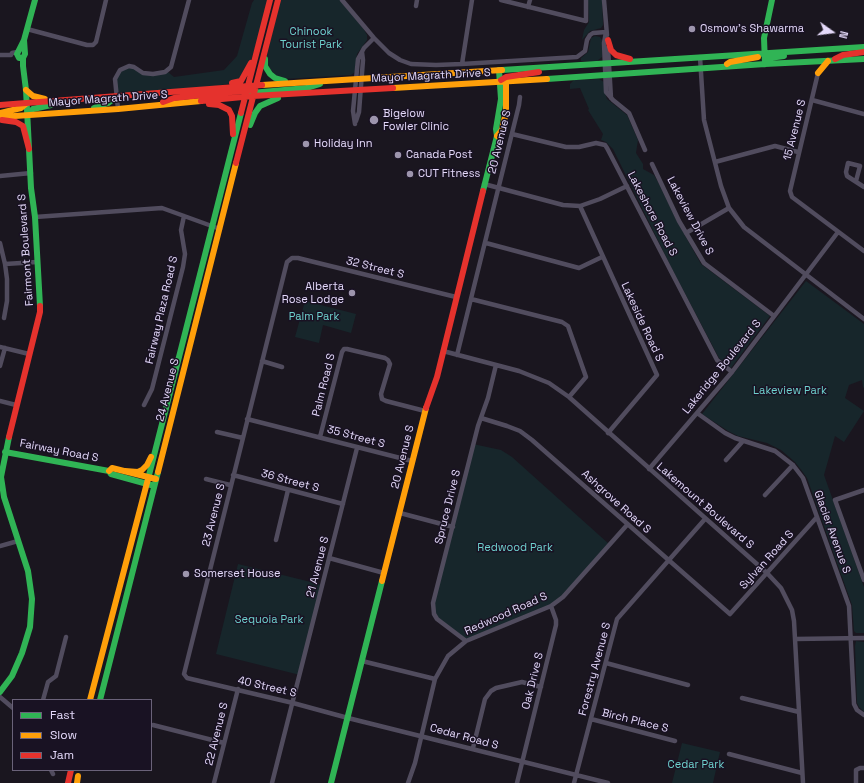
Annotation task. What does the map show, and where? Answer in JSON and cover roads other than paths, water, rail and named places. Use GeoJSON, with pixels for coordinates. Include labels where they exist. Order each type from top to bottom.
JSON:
{"type":"FeatureCollection","features":[{"type":"Feature","properties":{"kind":"main road","name":"Fairmont Boulevard S"},"geometry":{"type":"LineString","coordinates":[[0,692],[12,676],[22,653],[30,627],[32,599],[28,572],[4,496],[1,477],[16,405],[40,312],[26,90],[23,66],[19,54],[35,0]]}},
{"type":"Feature","properties":{"kind":"main road"},"geometry":{"type":"LineString","coordinates":[[194,90],[241,81],[250,63],[270,0]]}},
{"type":"Feature","properties":{"kind":"main road"},"geometry":{"type":"LineString","coordinates":[[278,0],[267,41],[265,66],[267,70],[275,78],[285,81],[323,81]]}},
{"type":"Feature","properties":{"kind":"main road"},"geometry":{"type":"LineString","coordinates":[[765,64],[764,38],[772,0]]}},
{"type":"Feature","properties":{"kind":"main road","name":"24 Avenue S"},"geometry":{"type":"LineString","coordinates":[[90,699],[158,444],[264,21]]}},
{"type":"Feature","properties":{"kind":"main road"},"geometry":{"type":"LineString","coordinates":[[608,40],[611,50],[619,57],[640,61]]}},
{"type":"Feature","properties":{"kind":"main road","name":"24 Avenue S"},"geometry":{"type":"LineString","coordinates":[[100,699],[267,41]]}},
{"type":"Feature","properties":{"kind":"main road","name":"Mayor Magrath Drive S"},"geometry":{"type":"LineString","coordinates":[[255,91],[321,92],[357,90],[503,76],[575,65],[864,47]]}},
{"type":"Feature","properties":{"kind":"main road"},"geometry":{"type":"LineString","coordinates":[[765,64],[769,58],[797,54],[806,50]]}},
{"type":"Feature","properties":{"kind":"main road"},"geometry":{"type":"LineString","coordinates":[[818,73],[823,66],[843,55],[864,52]]}},
{"type":"Feature","properties":{"kind":"main road"},"geometry":{"type":"LineString","coordinates":[[723,67],[730,62],[760,57],[764,53]]}},
{"type":"Feature","properties":{"kind":"main road","name":"Mayor Magrath Drive S"},"geometry":{"type":"LineString","coordinates":[[255,91],[323,81],[359,79],[608,75],[864,59]]}},
{"type":"Feature","properties":{"kind":"main road"},"geometry":{"type":"LineString","coordinates":[[811,62],[816,67],[818,73]]}},
{"type":"Feature","properties":{"kind":"main road","name":"20 Avenue S"},"geometry":{"type":"LineString","coordinates":[[331,783],[425,411],[437,377],[497,136],[496,129],[500,111],[503,76]]}},
{"type":"Feature","properties":{"kind":"main road"},"geometry":{"type":"LineString","coordinates":[[245,97],[255,91],[307,88],[332,81]]}},
{"type":"Feature","properties":{"kind":"main road","name":"Mayor Magrath Drive S"},"geometry":{"type":"LineString","coordinates":[[0,105],[194,90],[247,88]]}},
{"type":"Feature","properties":{"kind":"main road"},"geometry":{"type":"LineString","coordinates":[[155,106],[174,98],[247,88],[253,88],[255,91]]}},
{"type":"Feature","properties":{"kind":"main road"},"geometry":{"type":"LineString","coordinates":[[26,90],[38,98],[63,100]]}},
{"type":"Feature","properties":{"kind":"main road"},"geometry":{"type":"LineString","coordinates":[[229,190],[252,121],[260,106],[272,99],[321,92]]}},
{"type":"Feature","properties":{"kind":"main road"},"geometry":{"type":"LineString","coordinates":[[84,111],[108,103],[116,97]]}},
{"type":"Feature","properties":{"kind":"main road","name":"Mayor Magrath Drive S"},"geometry":{"type":"LineString","coordinates":[[0,118],[155,106],[245,97]]}},
{"type":"Feature","properties":{"kind":"main road"},"geometry":{"type":"LineString","coordinates":[[28,115],[33,108],[83,99]]}},
{"type":"Feature","properties":{"kind":"main road"},"geometry":{"type":"LineString","coordinates":[[193,102],[219,104],[229,110],[232,116],[234,141]]}},
{"type":"Feature","properties":{"kind":"main road"},"geometry":{"type":"LineString","coordinates":[[0,113],[21,108],[27,103]]}},
{"type":"Feature","properties":{"kind":"main road"},"geometry":{"type":"LineString","coordinates":[[0,118],[21,124],[25,132],[29,149]]}},
{"type":"Feature","properties":{"kind":"main road"},"geometry":{"type":"LineString","coordinates":[[125,471],[138,472],[142,470],[147,465],[158,444]]}},
{"type":"Feature","properties":{"kind":"main road","name":"Fairway Road S"},"geometry":{"type":"LineString","coordinates":[[5,452],[109,471],[111,474],[148,480]]}},
{"type":"Feature","properties":{"kind":"main road","name":"Fairway Road S"},"geometry":{"type":"LineString","coordinates":[[109,471],[112,468],[125,471],[155,482]]}},
{"type":"Feature","properties":{"kind":"main road"},"geometry":{"type":"LineString","coordinates":[[68,783],[71,771]]}},
{"type":"Feature","properties":{"kind":"main road"},"geometry":{"type":"LineString","coordinates":[[76,783],[79,773]]}},
{"type":"Feature","properties":{"kind":"street"},"geometry":{"type":"LineString","coordinates":[[27,29],[87,45],[93,45],[96,42],[106,0]]}},
{"type":"Feature","properties":{"kind":"street"},"geometry":{"type":"LineString","coordinates":[[118,109],[115,79],[117,74],[124,67],[134,67],[143,73],[153,74],[165,72],[171,67],[189,0]]}},
{"type":"Feature","properties":{"kind":"street","name":"Mayor Magrath Drive S"},"geometry":{"type":"LineString","coordinates":[[342,0],[374,38],[389,52],[400,60],[411,64],[462,64],[577,57],[585,51],[587,40],[592,33],[606,32]]}},
{"type":"Feature","properties":{"kind":"street"},"geometry":{"type":"LineString","coordinates":[[416,6],[417,0]]}},
{"type":"Feature","properties":{"kind":"street"},"geometry":{"type":"LineString","coordinates":[[462,64],[472,0]]}},
{"type":"Feature","properties":{"kind":"street"},"geometry":{"type":"LineString","coordinates":[[501,0],[586,21],[586,0]]}},
{"type":"Feature","properties":{"kind":"street"},"geometry":{"type":"LineString","coordinates":[[528,7],[530,0]]}},
{"type":"Feature","properties":{"kind":"street"},"geometry":{"type":"LineString","coordinates":[[604,0],[608,40],[607,63]]}},
{"type":"Feature","properties":{"kind":"street"},"geometry":{"type":"LineString","coordinates":[[606,32],[604,44],[608,75],[606,92],[629,113],[646,150]]}},
{"type":"Feature","properties":{"kind":"street"},"geometry":{"type":"LineString","coordinates":[[357,90],[358,112],[355,124],[353,111],[359,79],[363,60],[362,52],[367,44],[374,38]]}},
{"type":"Feature","properties":{"kind":"street"},"geometry":{"type":"LineString","coordinates":[[0,55],[19,54]]}},
{"type":"Feature","properties":{"kind":"street"},"geometry":{"type":"LineString","coordinates":[[700,57],[704,120],[729,208],[744,228],[864,319]]}},
{"type":"Feature","properties":{"kind":"street","name":"15 Avenue S"},"geometry":{"type":"LineString","coordinates":[[818,73],[798,152],[790,191],[792,197],[838,232]]}},
{"type":"Feature","properties":{"kind":"street","name":"20 Avenue S"},"geometry":{"type":"LineString","coordinates":[[458,355],[520,105],[520,97]]}},
{"type":"Feature","properties":{"kind":"street"},"geometry":{"type":"LineString","coordinates":[[812,100],[864,114]]}},
{"type":"Feature","properties":{"kind":"street","name":"Lakeshore Road S"},"geometry":{"type":"LineString","coordinates":[[512,134],[566,147],[579,147],[596,143],[605,145],[717,360],[732,372]]}},
{"type":"Feature","properties":{"kind":"street"},"geometry":{"type":"LineString","coordinates":[[716,162],[775,146],[798,152]]}},
{"type":"Feature","properties":{"kind":"street","name":"Lakeview Drive S"},"geometry":{"type":"LineString","coordinates":[[652,164],[686,233],[704,263],[774,316]]}},
{"type":"Feature","properties":{"kind":"street"},"geometry":{"type":"LineString","coordinates":[[0,176],[31,173]]}},
{"type":"Feature","properties":{"kind":"street"},"geometry":{"type":"LineString","coordinates":[[856,181],[864,187]]}},
{"type":"Feature","properties":{"kind":"street"},"geometry":{"type":"LineString","coordinates":[[484,184],[563,205],[580,206],[600,199],[627,186]]}},
{"type":"Feature","properties":{"kind":"street","name":"Lakeside Road S"},"geometry":{"type":"LineString","coordinates":[[580,206],[657,375],[608,433]]}},
{"type":"Feature","properties":{"kind":"street"},"geometry":{"type":"LineString","coordinates":[[35,217],[162,208],[220,229]]}},
{"type":"Feature","properties":{"kind":"street"},"geometry":{"type":"LineString","coordinates":[[686,233],[729,208]]}},
{"type":"Feature","properties":{"kind":"street","name":"Fairway Plaza Road S"},"geometry":{"type":"LineString","coordinates":[[144,405],[152,389],[183,267],[185,254],[182,230],[184,216]]}},
{"type":"Feature","properties":{"kind":"street"},"geometry":{"type":"LineString","coordinates":[[838,232],[864,251]]}},
{"type":"Feature","properties":{"kind":"street","name":"Lakeridge Boulevard S"},"geometry":{"type":"LineString","coordinates":[[649,469],[732,372],[838,232]]}},
{"type":"Feature","properties":{"kind":"street"},"geometry":{"type":"LineString","coordinates":[[0,243],[5,264],[7,301],[4,318]]}},
{"type":"Feature","properties":{"kind":"street"},"geometry":{"type":"LineString","coordinates":[[486,243],[578,268],[602,257]]}},
{"type":"Feature","properties":{"kind":"street","name":"32 Street S"},"geometry":{"type":"LineString","coordinates":[[289,259],[298,258],[456,297]]}},
{"type":"Feature","properties":{"kind":"street","name":"23 Avenue S"},"geometry":{"type":"LineString","coordinates":[[184,674],[230,485],[289,259]]}},
{"type":"Feature","properties":{"kind":"street"},"geometry":{"type":"LineString","coordinates":[[5,264],[37,262]]}},
{"type":"Feature","properties":{"kind":"street"},"geometry":{"type":"LineString","coordinates":[[471,299],[562,322],[568,326],[586,376],[569,397]]}},
{"type":"Feature","properties":{"kind":"street"},"geometry":{"type":"LineString","coordinates":[[0,366],[2,347],[29,354]]}},
{"type":"Feature","properties":{"kind":"street","name":"Palm Road S"},"geometry":{"type":"LineString","coordinates":[[320,437],[344,349],[385,358],[388,360],[390,364],[381,394],[382,399],[425,411]]}},
{"type":"Feature","properties":{"kind":"street","name":"Lakemount Boulevard S"},"geometry":{"type":"LineString","coordinates":[[443,351],[533,376],[549,383],[569,397],[705,519],[768,573],[781,588],[792,610],[803,783]]}},
{"type":"Feature","properties":{"kind":"street"},"geometry":{"type":"LineString","coordinates":[[262,361],[282,367]]}},
{"type":"Feature","properties":{"kind":"street","name":"Spruce Drive S"},"geometry":{"type":"LineString","coordinates":[[466,641],[437,619],[434,614],[433,603],[496,365]]}},
{"type":"Feature","properties":{"kind":"street"},"geometry":{"type":"LineString","coordinates":[[0,401],[16,405]]}},
{"type":"Feature","properties":{"kind":"street","name":"Glacier Avenue S"},"geometry":{"type":"LineString","coordinates":[[697,413],[725,433],[775,451],[793,465],[803,478],[849,606],[852,637],[854,704],[857,710],[864,715]]}},
{"type":"Feature","properties":{"kind":"street","name":"Ashgrove Road S"},"geometry":{"type":"LineString","coordinates":[[481,418],[520,431],[532,440],[730,614]]}},
{"type":"Feature","properties":{"kind":"street","name":"35 Street S"},"geometry":{"type":"LineString","coordinates":[[247,420],[320,437],[412,462]]}},
{"type":"Feature","properties":{"kind":"street"},"geometry":{"type":"LineString","coordinates":[[217,432],[243,438]]}},
{"type":"Feature","properties":{"kind":"street"},"geometry":{"type":"LineString","coordinates":[[726,460],[743,440]]}},
{"type":"Feature","properties":{"kind":"street","name":"21 Avenue S"},"geometry":{"type":"LineString","coordinates":[[272,783],[358,448]]}},
{"type":"Feature","properties":{"kind":"street"},"geometry":{"type":"LineString","coordinates":[[765,495],[793,465]]}},
{"type":"Feature","properties":{"kind":"street","name":"36 Street S"},"geometry":{"type":"LineString","coordinates":[[233,475],[343,504]]}},
{"type":"Feature","properties":{"kind":"street"},"geometry":{"type":"LineString","coordinates":[[206,479],[230,485]]}},
{"type":"Feature","properties":{"kind":"street"},"geometry":{"type":"LineString","coordinates":[[276,540],[288,490]]}},
{"type":"Feature","properties":{"kind":"street"},"geometry":{"type":"LineString","coordinates":[[864,490],[835,500],[864,580]]}},
{"type":"Feature","properties":{"kind":"street"},"geometry":{"type":"LineString","coordinates":[[400,513],[452,527]]}},
{"type":"Feature","properties":{"kind":"street","name":"Sylvan Road S"},"geometry":{"type":"LineString","coordinates":[[730,614],[817,517]]}},
{"type":"Feature","properties":{"kind":"street","name":"Forestry Avenue S"},"geometry":{"type":"LineString","coordinates":[[574,783],[617,619],[705,519]]}},
{"type":"Feature","properties":{"kind":"street","name":"Redwood Road S"},"geometry":{"type":"LineString","coordinates":[[408,783],[436,679],[448,656],[466,641],[550,606],[563,596],[628,524]]}},
{"type":"Feature","properties":{"kind":"street"},"geometry":{"type":"LineString","coordinates":[[0,546],[18,541]]}},
{"type":"Feature","properties":{"kind":"street"},"geometry":{"type":"LineString","coordinates":[[329,558],[384,573]]}},
{"type":"Feature","properties":{"kind":"street","name":"Oak Drive S"},"geometry":{"type":"LineString","coordinates":[[517,783],[556,625],[556,620],[550,606]]}},
{"type":"Feature","properties":{"kind":"street"},"geometry":{"type":"LineString","coordinates":[[43,699],[48,682],[56,676],[66,637]]}},
{"type":"Feature","properties":{"kind":"street"},"geometry":{"type":"LineString","coordinates":[[795,639],[864,638]]}},
{"type":"Feature","properties":{"kind":"street"},"geometry":{"type":"LineString","coordinates":[[362,661],[436,679]]}},
{"type":"Feature","properties":{"kind":"street"},"geometry":{"type":"LineString","coordinates":[[606,663],[688,685]]}},
{"type":"Feature","properties":{"kind":"street","name":"40 Street S"},"geometry":{"type":"LineString","coordinates":[[184,674],[187,678],[293,703],[348,718]]}},
{"type":"Feature","properties":{"kind":"street"},"geometry":{"type":"LineString","coordinates":[[473,748],[485,699],[491,691],[496,688],[522,682],[541,687]]}},
{"type":"Feature","properties":{"kind":"street","name":"22 Avenue S"},"geometry":{"type":"LineString","coordinates":[[214,783],[238,690]]}},
{"type":"Feature","properties":{"kind":"street"},"geometry":{"type":"LineString","coordinates":[[0,697],[12,707]]}},
{"type":"Feature","properties":{"kind":"street"},"geometry":{"type":"LineString","coordinates":[[742,698],[799,712]]}},
{"type":"Feature","properties":{"kind":"street","name":"Cedar Road S"},"geometry":{"type":"LineString","coordinates":[[348,718],[422,735],[608,783]]}},
{"type":"Feature","properties":{"kind":"street","name":"Birch Place S"},"geometry":{"type":"LineString","coordinates":[[591,719],[675,741]]}},
{"type":"Feature","properties":{"kind":"street"},"geometry":{"type":"LineString","coordinates":[[153,725],[224,743]]}},
{"type":"Feature","properties":{"kind":"street"},"geometry":{"type":"LineString","coordinates":[[728,754],[802,772]]}},
{"type":"Feature","properties":{"kind":"street"},"geometry":{"type":"LineString","coordinates":[[856,783],[856,770],[864,768]]}},
{"type":"Feature","properties":{"kind":"place","name":"Osmow's Shawarma"},"geometry":{"type":"Point","coordinates":[692,29]}},
{"type":"Feature","properties":{"kind":"place","name":"Bigelow Fowler Clinic"},"geometry":{"type":"Point","coordinates":[374,120]}},
{"type":"Feature","properties":{"kind":"place","name":"Holiday Inn"},"geometry":{"type":"Point","coordinates":[306,144]}},
{"type":"Feature","properties":{"kind":"place","name":"Canada Post"},"geometry":{"type":"Point","coordinates":[398,155]}},
{"type":"Feature","properties":{"kind":"place","name":"CUT Fitness"},"geometry":{"type":"Point","coordinates":[410,174]}},
{"type":"Feature","properties":{"kind":"place","name":"Alberta Rose Lodge"},"geometry":{"type":"Point","coordinates":[352,293]}},
{"type":"Feature","properties":{"kind":"place","name":"Somerset House"},"geometry":{"type":"Point","coordinates":[186,574]}},
{"type":"Feature","properties":{"kind":"park label","name":"Chinook Tourist Park"},"geometry":{"type":"Point","coordinates":[311,38]}},
{"type":"Feature","properties":{"kind":"park label","name":"Palm Park"},"geometry":{"type":"Point","coordinates":[314,317]}},
{"type":"Feature","properties":{"kind":"park label","name":"Lakeview Park"},"geometry":{"type":"Point","coordinates":[790,391]}},
{"type":"Feature","properties":{"kind":"park label","name":"Redwood Park"},"geometry":{"type":"Point","coordinates":[515,548]}},
{"type":"Feature","properties":{"kind":"park label","name":"Sequoia Park"},"geometry":{"type":"Point","coordinates":[269,620]}},
{"type":"Feature","properties":{"kind":"park label","name":"Cedar Park"},"geometry":{"type":"Point","coordinates":[696,765]}}]}
